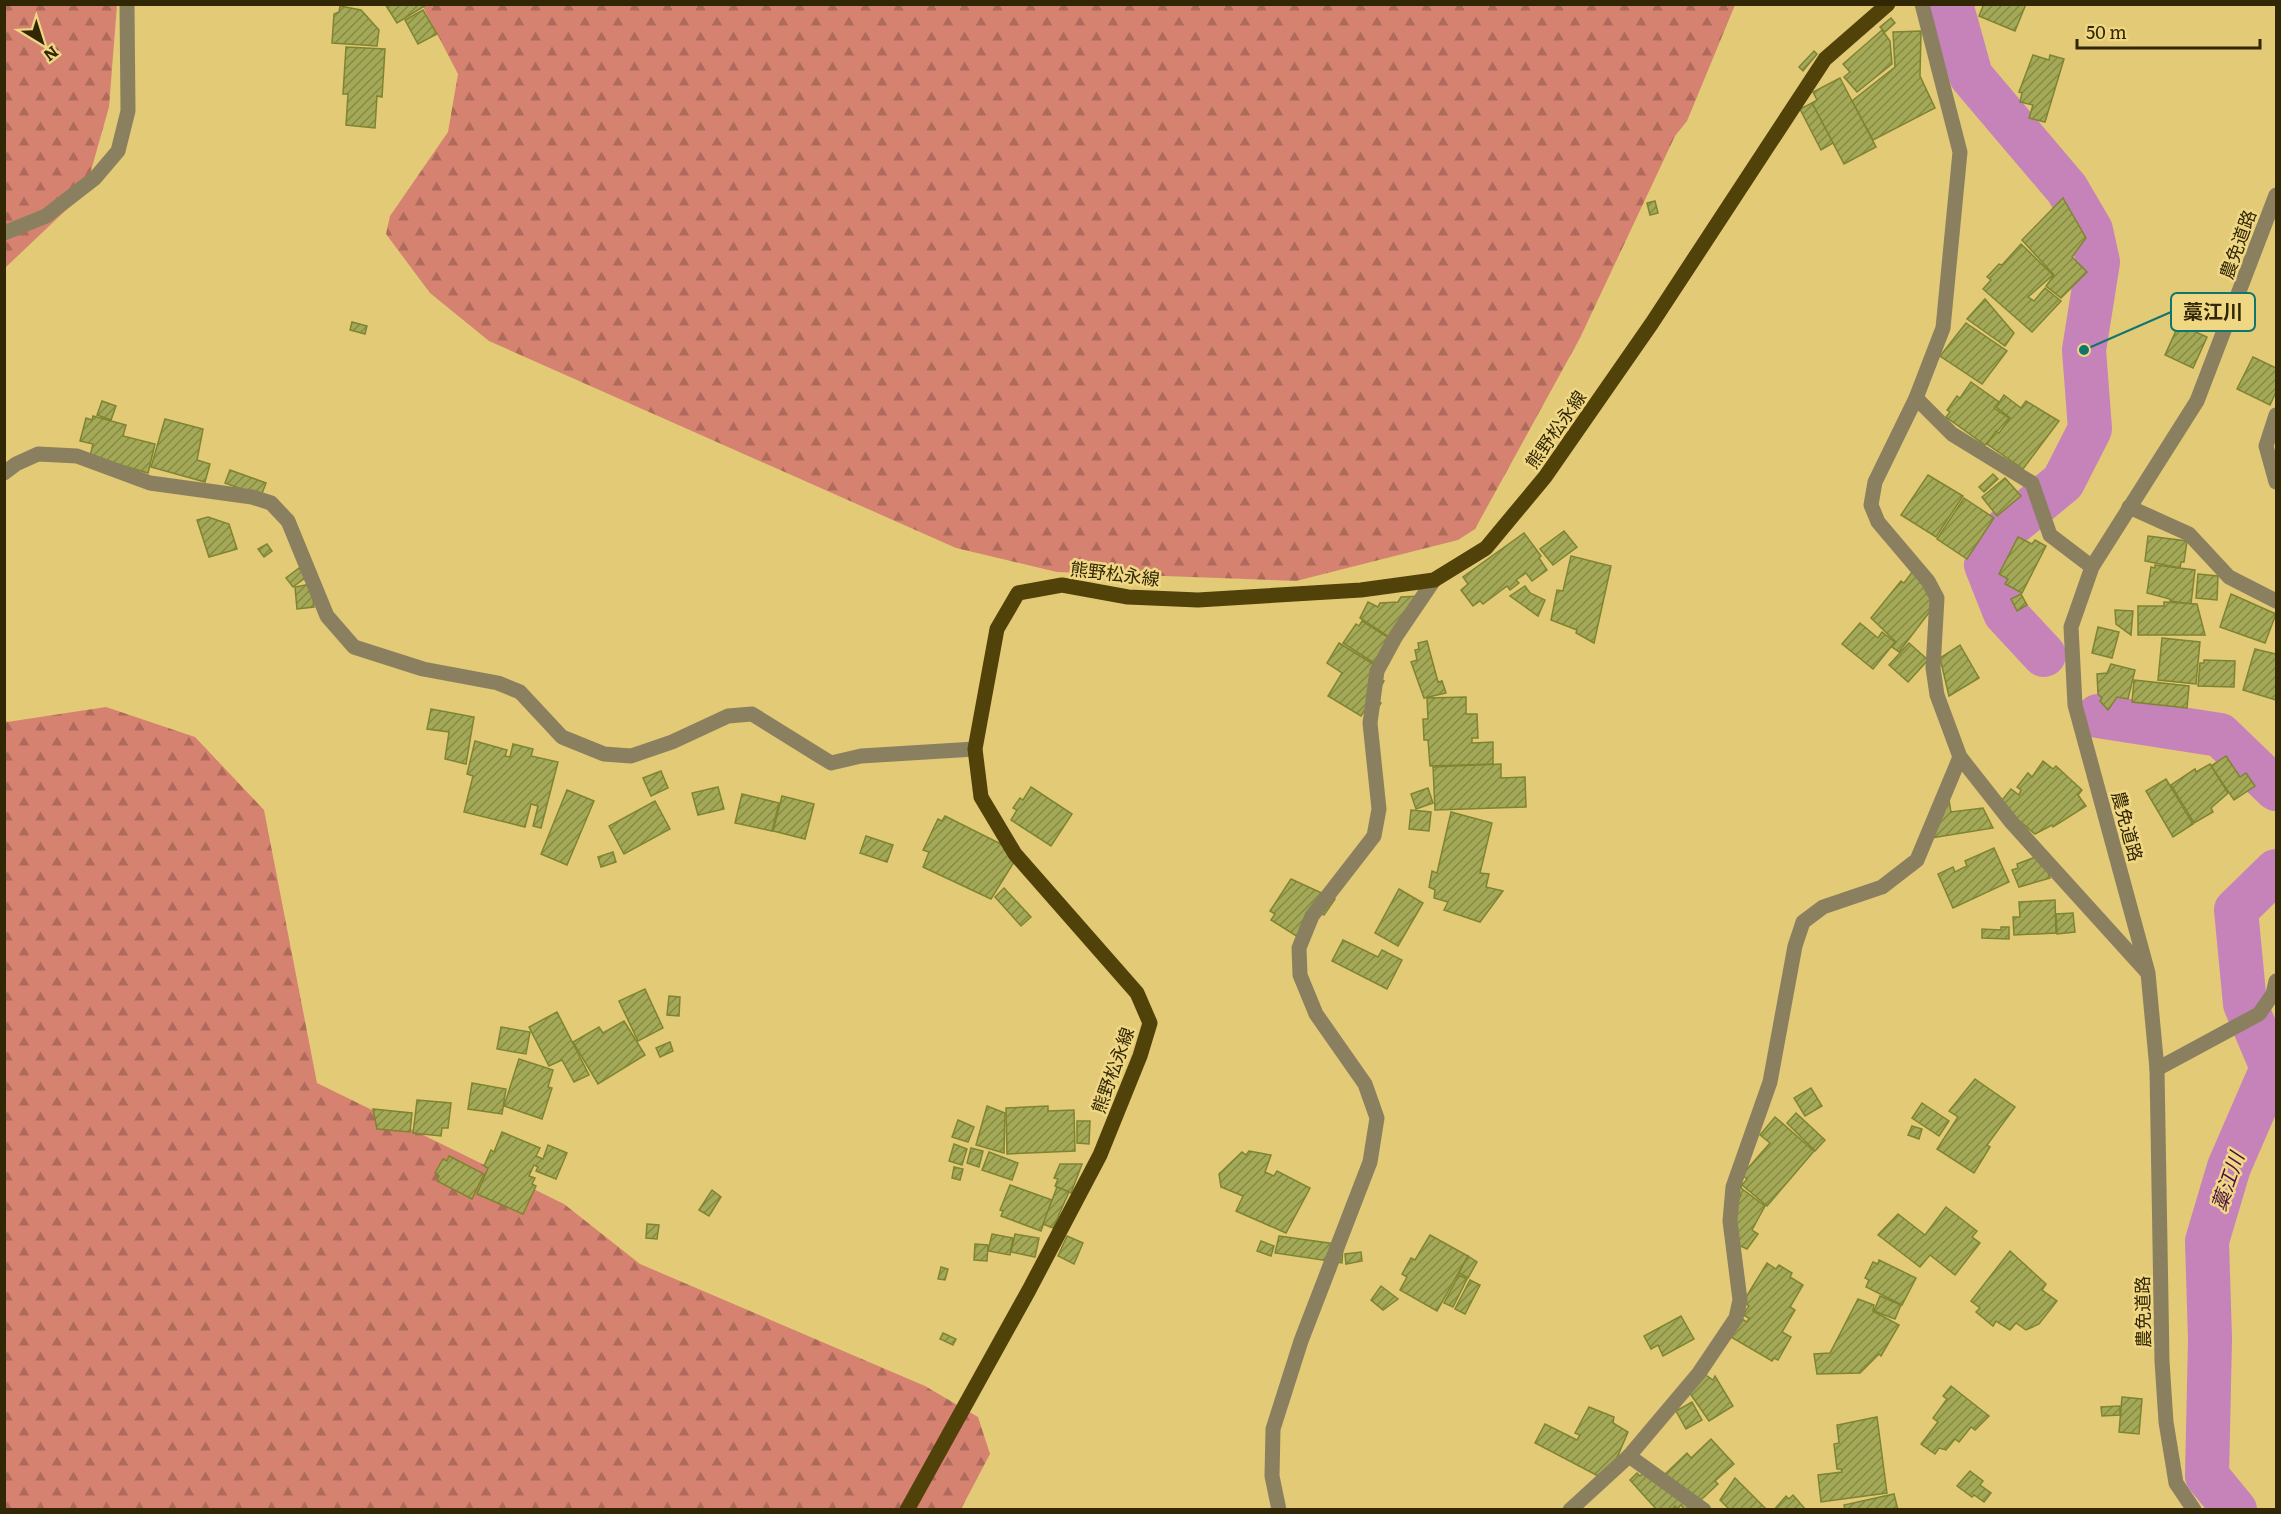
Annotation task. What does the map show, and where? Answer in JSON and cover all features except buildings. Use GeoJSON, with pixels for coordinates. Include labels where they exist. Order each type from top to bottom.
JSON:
{"type":"FeatureCollection","features":[{"type":"Feature","properties":{"kind":"main road","name":"熊野松永線"},"geometry":{"type":"LineString","coordinates":[[907,1509],[1029,1290],[1100,1155],[1140,1056],[1150,1023],[1137,993],[1015,854],[981,797],[975,749],[998,629],[1018,593],[1062,585],[1128,597],[1198,600],[1361,590],[1434,580],[1486,548],[1545,477],[1652,323],[1825,59],[1888,4]]}},
{"type":"Feature","properties":{"kind":"street"},"geometry":{"type":"LineString","coordinates":[[4,233],[46,216],[95,178],[118,151],[128,111],[127,4]]}},
{"type":"Feature","properties":{"kind":"street"},"geometry":{"type":"LineString","coordinates":[[1922,4],[1960,152],[1943,328],[1916,398],[1875,482],[1871,505],[1878,522],[1928,581],[1937,598],[1933,668],[1937,695],[1960,757],[2012,823],[2148,973]]}},
{"type":"Feature","properties":{"kind":"street","name":"農免道路"},"geometry":{"type":"LineString","coordinates":[[2194,1509],[2176,1483],[2166,1422],[2162,1361],[2157,1069],[2148,973],[2074,705],[2071,627],[2092,567],[2197,401],[2277,195]]}},
{"type":"Feature","properties":{"kind":"street"},"geometry":{"type":"LineString","coordinates":[[1916,398],[1952,434],[2032,483],[2049,535],[2092,567]]}},
{"type":"Feature","properties":{"kind":"street"},"geometry":{"type":"LineString","coordinates":[[2277,415],[2266,446],[2277,482]]}},
{"type":"Feature","properties":{"kind":"street"},"geometry":{"type":"LineString","coordinates":[[4,473],[16,464],[38,454],[77,456],[150,483],[252,497],[271,503],[288,521],[327,616],[354,647],[423,669],[498,683],[520,692],[562,738],[604,754],[631,756],[728,716],[752,714],[831,763],[861,756],[975,749]]}},
{"type":"Feature","properties":{"kind":"street"},"geometry":{"type":"LineString","coordinates":[[2129,507],[2188,534],[2229,577],[2277,601]]}},
{"type":"Feature","properties":{"kind":"street"},"geometry":{"type":"LineString","coordinates":[[1279,1509],[1272,1476],[1273,1429],[1301,1341],[1370,1162],[1377,1118],[1365,1084],[1316,1014],[1300,975],[1299,948],[1312,916],[1374,836],[1379,809],[1370,723],[1377,671],[1396,636],[1434,580]]}},
{"type":"Feature","properties":{"kind":"street"},"geometry":{"type":"LineString","coordinates":[[1570,1509],[1629,1456],[1699,1373],[1736,1318],[1740,1300],[1730,1221],[1733,1187],[1770,1082],[1795,946],[1803,922],[1822,907],[1882,886],[1917,860],[1960,757]]}},
{"type":"Feature","properties":{"kind":"street"},"geometry":{"type":"LineString","coordinates":[[2157,1069],[2252,1018],[2273,994],[2277,981]]}},
{"type":"Feature","properties":{"kind":"street"},"geometry":{"type":"LineString","coordinates":[[1629,1456],[1704,1509]]}},
{"type":"Feature","properties":{"kind":"green space"},"geometry":{"type":"Polygon","coordinates":[[[5,5],[117,5],[109,107],[85,192],[5,268],[5,5]]]}},
{"type":"Feature","properties":{"kind":"green space"},"geometry":{"type":"Polygon","coordinates":[[[422,5],[1735,5],[1687,121],[1675,136],[1580,338],[1475,529],[1458,540],[1296,581],[1057,572],[956,548],[489,341],[430,293],[386,234],[390,216],[448,132],[458,74],[422,5]]]}},
{"type":"Feature","properties":{"kind":"green space"},"geometry":{"type":"Polygon","coordinates":[[[106,707],[195,737],[264,810],[317,1083],[564,1204],[640,1264],[925,1386],[978,1417],[990,1454],[961,1509],[5,1509],[4,718],[7,722],[106,707]]]}},
{"type":"Feature","properties":{"kind":"waterway","name":"藁江川"},"geometry":{"type":"LineString","coordinates":[[1951,4],[1971,76],[2067,189],[2091,230],[2098,262],[2084,350],[2090,429],[2063,482],[1999,535],[1986,565],[2005,613],[2044,655]]}},
{"type":"Feature","properties":{"kind":"waterway","name":"藁江川"},"geometry":{"type":"LineString","coordinates":[[2098,716],[2220,735],[2276,789]]}},
{"type":"Feature","properties":{"kind":"waterway","name":"藁江川"},"geometry":{"type":"LineString","coordinates":[[2235,1510],[2207,1476],[2210,1339],[2207,1241],[2229,1167],[2272,1068],[2245,1004],[2236,910],[2276,871]]}},
{"type":"Feature","properties":{"kind":"place","name":"藁江川"},"geometry":{"type":"Point","coordinates":[2084,350]}}]}
